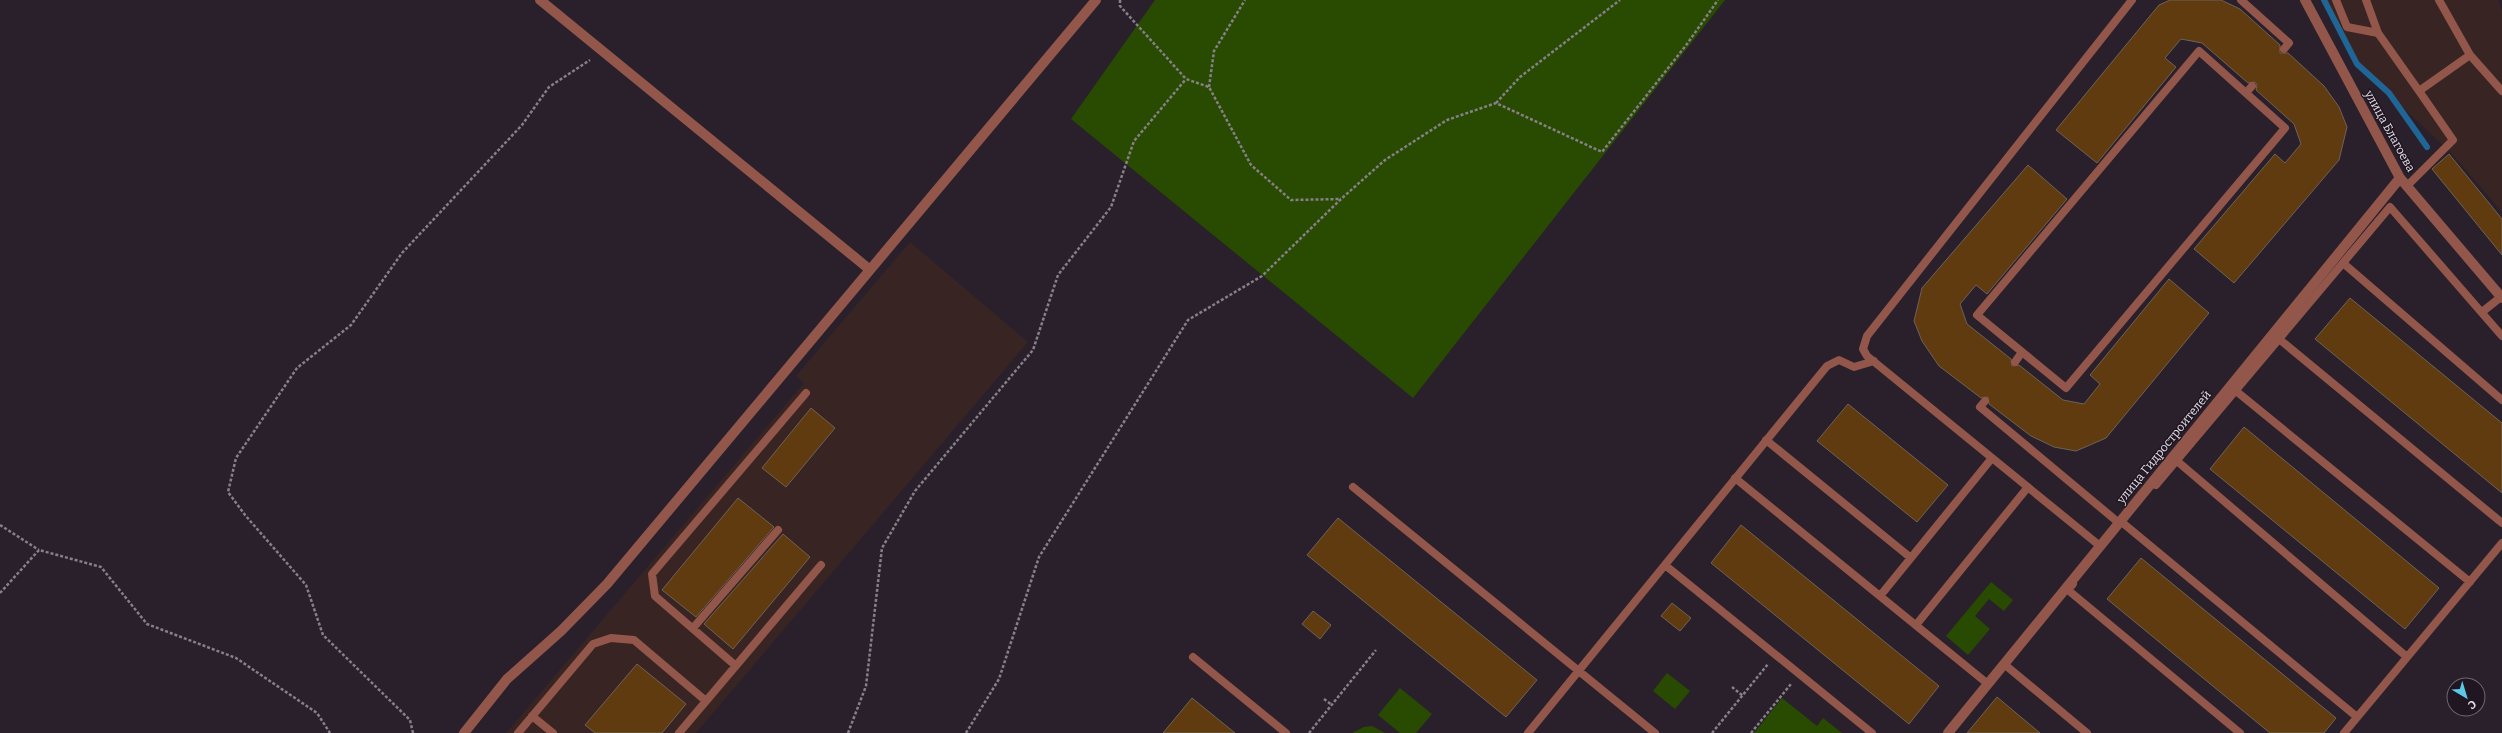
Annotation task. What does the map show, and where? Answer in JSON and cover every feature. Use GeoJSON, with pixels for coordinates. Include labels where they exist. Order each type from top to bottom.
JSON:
{"type":"FeatureCollection","features":[{"type":"Feature","properties":{"kind":"street"},"geometry":{"type":"LineString","coordinates":[[540,0],[869,269]]}},
{"type":"Feature","properties":{"kind":"street"},"geometry":{"type":"LineString","coordinates":[[464,733],[507,679],[561,631],[606,584],[1096,0]]}},
{"type":"Feature","properties":{"kind":"street","name":"улица Благоева"},"geometry":{"type":"LineString","coordinates":[[2305,0],[2400,178],[2502,297]]}},
{"type":"Feature","properties":{"kind":"street","name":"улица Гидростроителей"},"geometry":{"type":"LineString","coordinates":[[1948,733],[2100,546],[2121,523],[2400,178]]}},
{"type":"Feature","properties":{"kind":"lane"},"geometry":{"type":"LineString","coordinates":[[2100,546],[1874,361],[1863,350],[1867,336],[2132,0]]}},
{"type":"Feature","properties":{"kind":"lane"},"geometry":{"type":"LineString","coordinates":[[2241,0],[2289,43],[2284,49]]}},
{"type":"Feature","properties":{"kind":"lane"},"geometry":{"type":"LineString","coordinates":[[2336,0],[2347,27],[2378,33]]}},
{"type":"Feature","properties":{"kind":"lane"},"geometry":{"type":"LineString","coordinates":[[2366,0],[2378,33],[2453,140],[2408,186]]}},
{"type":"Feature","properties":{"kind":"lane"},"geometry":{"type":"LineString","coordinates":[[2439,0],[2470,55],[2502,92]]}},
{"type":"Feature","properties":{"kind":"lane"},"geometry":{"type":"LineString","coordinates":[[2199,51],[2249,90],[2285,128],[2066,388],[2022,352],[1977,315],[2199,51]]}},
{"type":"Feature","properties":{"kind":"lane"},"geometry":{"type":"LineString","coordinates":[[2419,91],[2470,55]]}},
{"type":"Feature","properties":{"kind":"lane"},"geometry":{"type":"LineString","coordinates":[[2240,733],[2068,590],[2121,523],[2177,461],[2390,207],[2502,336]]}},
{"type":"Feature","properties":{"kind":"lane"},"geometry":{"type":"LineString","coordinates":[[2343,264],[2502,400]]}},
{"type":"Feature","properties":{"kind":"lane"},"geometry":{"type":"LineString","coordinates":[[2482,312],[2502,297]]}},
{"type":"Feature","properties":{"kind":"lane"},"geometry":{"type":"LineString","coordinates":[[2279,339],[2502,523]]}},
{"type":"Feature","properties":{"kind":"lane"},"geometry":{"type":"LineString","coordinates":[[2015,362],[2022,352]]}},
{"type":"Feature","properties":{"kind":"lane"},"geometry":{"type":"LineString","coordinates":[[1528,733],[1832,361],[1839,360],[1854,367],[1874,361]]}},
{"type":"Feature","properties":{"kind":"lane"},"geometry":{"type":"LineString","coordinates":[[2236,391],[2470,582]]}},
{"type":"Feature","properties":{"kind":"lane"},"geometry":{"type":"LineString","coordinates":[[736,666],[655,596],[652,574],[806,393]]}},
{"type":"Feature","properties":{"kind":"lane"},"geometry":{"type":"LineString","coordinates":[[1984,401],[1980,407],[2357,717]]}},
{"type":"Feature","properties":{"kind":"lane"},"geometry":{"type":"LineString","coordinates":[[1766,440],[1911,558]]}},
{"type":"Feature","properties":{"kind":"lane"},"geometry":{"type":"LineString","coordinates":[[1880,596],[1992,458]]}},
{"type":"Feature","properties":{"kind":"lane"},"geometry":{"type":"LineString","coordinates":[[2177,461],[2407,657]]}},
{"type":"Feature","properties":{"kind":"lane"},"geometry":{"type":"LineString","coordinates":[[1735,478],[1988,684]]}},
{"type":"Feature","properties":{"kind":"lane"},"geometry":{"type":"LineString","coordinates":[[1353,487],[1655,733]]}},
{"type":"Feature","properties":{"kind":"lane"},"geometry":{"type":"LineString","coordinates":[[1916,625],[2028,487]]}},
{"type":"Feature","properties":{"kind":"lane"},"geometry":{"type":"LineString","coordinates":[[693,628],[778,530]]}},
{"type":"Feature","properties":{"kind":"lane"},"geometry":{"type":"LineString","coordinates":[[2344,733],[2502,543]]}},
{"type":"Feature","properties":{"kind":"lane"},"geometry":{"type":"LineString","coordinates":[[679,733],[821,565]]}},
{"type":"Feature","properties":{"kind":"lane"},"geometry":{"type":"LineString","coordinates":[[1665,565],[1872,733]]}},
{"type":"Feature","properties":{"kind":"lane"},"geometry":{"type":"LineString","coordinates":[[518,733],[593,644],[610,638],[634,640],[706,702]]}},
{"type":"Feature","properties":{"kind":"lane"},"geometry":{"type":"LineString","coordinates":[[1193,657],[1286,733]]}},
{"type":"Feature","properties":{"kind":"lane"},"geometry":{"type":"LineString","coordinates":[[2004,664],[2087,733]]}},
{"type":"Feature","properties":{"kind":"lane"},"geometry":{"type":"LineString","coordinates":[[532,716],[553,733]]}},
{"type":"Feature","properties":{"kind":"path"},"geometry":{"type":"LineString","coordinates":[[1120,0],[1120,6],[1186,79],[1209,87]]}},
{"type":"Feature","properties":{"kind":"path"},"geometry":{"type":"LineString","coordinates":[[1245,0],[1214,52],[1209,87],[1251,165],[1291,200],[1341,199]]}},
{"type":"Feature","properties":{"kind":"path"},"geometry":{"type":"LineString","coordinates":[[966,733],[999,679],[1039,557],[1188,320],[1262,276],[1341,199],[1385,160],[1447,120],[1496,103],[1520,77],[1620,0]]}},
{"type":"Feature","properties":{"kind":"path"},"geometry":{"type":"LineString","coordinates":[[1496,103],[1602,152],[1687,44],[1718,0]]}},
{"type":"Feature","properties":{"kind":"path"},"geometry":{"type":"LineString","coordinates":[[413,733],[410,720],[323,635],[306,585],[245,515],[228,492],[236,458],[297,368],[351,325],[402,253],[522,125],[549,87],[603,52]]}},
{"type":"Feature","properties":{"kind":"path"},"geometry":{"type":"LineString","coordinates":[[848,733],[866,686],[882,548],[915,491],[1033,350],[1058,275],[1111,207],[1134,140],[1186,79]]}},
{"type":"Feature","properties":{"kind":"path"},"geometry":{"type":"LineString","coordinates":[[0,525],[39,550],[101,567],[147,624],[236,658],[317,713],[330,733]]}},
{"type":"Feature","properties":{"kind":"path"},"geometry":{"type":"LineString","coordinates":[[0,593],[39,550]]}},
{"type":"Feature","properties":{"kind":"path"},"geometry":{"type":"LineString","coordinates":[[1309,733],[1376,650]]}},
{"type":"Feature","properties":{"kind":"path"},"geometry":{"type":"LineString","coordinates":[[1712,733],[1776,655]]}},
{"type":"Feature","properties":{"kind":"path"},"geometry":{"type":"LineString","coordinates":[[1751,733],[1799,674]]}},
{"type":"Feature","properties":{"kind":"path"},"geometry":{"type":"LineString","coordinates":[[1732,687],[1743,696]]}},
{"type":"Feature","properties":{"kind":"path"},"geometry":{"type":"LineString","coordinates":[[1324,698],[1332,705]]}},
{"type":"Feature","properties":{"kind":"shaded area"},"geometry":{"type":"Polygon","coordinates":[[[2324,0],[2498,0],[2502,11],[2502,212],[2452,154],[2357,64],[2324,0]]]}},
{"type":"Feature","properties":{"kind":"shaded area"},"geometry":{"type":"Polygon","coordinates":[[[910,242],[1028,342],[696,733],[506,733],[804,383],[796,376],[910,242]]]}},
{"type":"Feature","properties":{"kind":"green space"},"geometry":{"type":"Polygon","coordinates":[[[1155,0],[1725,0],[1413,398],[1071,119],[1155,0]]]}},
{"type":"Feature","properties":{"kind":"green space"},"geometry":{"type":"Polygon","coordinates":[[[1991,582],[2013,600],[2004,611],[1989,599],[1975,616],[1990,629],[1968,655],[1946,636],[1991,582]]]}},
{"type":"Feature","properties":{"kind":"green space"},"geometry":{"type":"Polygon","coordinates":[[[1667,673],[1690,691],[1675,709],[1653,691],[1667,673]]]}},
{"type":"Feature","properties":{"kind":"green space"},"geometry":{"type":"Polygon","coordinates":[[[1400,688],[1432,714],[1416,733],[1400,733],[1378,715],[1400,688]]]}},
{"type":"Feature","properties":{"kind":"green space"},"geometry":{"type":"Polygon","coordinates":[[[1782,698],[1817,726],[1823,718],[1842,733],[1754,733],[1782,698]]]}},
{"type":"Feature","properties":{"kind":"green space"},"geometry":{"type":"Polygon","coordinates":[[[1372,726],[1385,733],[1352,733],[1364,727],[1372,726]]]}},
{"type":"Feature","properties":{"kind":"building"},"geometry":{"type":"Polygon","coordinates":[[[2170,0],[2221,0],[2240,9],[2280,45],[2280,53],[2288,53],[2324,86],[2339,107],[2347,127],[2339,160],[2234,283],[2194,249],[2275,154],[2285,163],[2301,144],[2294,124],[2256,90],[2257,85],[2255,82],[2248,83],[2202,43],[2181,39],[2165,58],[2176,67],[2097,163],[2056,130],[2159,5],[2170,0]]]}},
{"type":"Feature","properties":{"kind":"building"},"geometry":{"type":"Polygon","coordinates":[[[2449,154],[2502,219],[2502,255],[2432,169],[2449,154]]]}},
{"type":"Feature","properties":{"kind":"building"},"geometry":{"type":"Polygon","coordinates":[[[2028,165],[2067,199],[1987,294],[1976,285],[1960,304],[1967,324],[2011,359],[2012,366],[2019,365],[2063,400],[2084,404],[2100,384],[2090,375],[2169,279],[2209,313],[2106,438],[2076,451],[2054,447],[2031,436],[1989,404],[1988,397],[1981,398],[1939,366],[1922,341],[1914,321],[1922,288],[2028,165]]]}},
{"type":"Feature","properties":{"kind":"building"},"geometry":{"type":"Polygon","coordinates":[[[2350,298],[2502,423],[2502,493],[2315,339],[2350,298]]]}},
{"type":"Feature","properties":{"kind":"building"},"geometry":{"type":"Polygon","coordinates":[[[1848,404],[1948,485],[1917,522],[1817,441],[1848,404]]]}},
{"type":"Feature","properties":{"kind":"building"},"geometry":{"type":"Polygon","coordinates":[[[811,408],[835,428],[786,487],[762,468],[811,408]]]}},
{"type":"Feature","properties":{"kind":"building"},"geometry":{"type":"Polygon","coordinates":[[[2244,427],[2439,588],[2405,629],[2210,469],[2244,427]]]}},
{"type":"Feature","properties":{"kind":"building"},"geometry":{"type":"Polygon","coordinates":[[[738,498],[774,527],[696,617],[662,590],[738,498]]]}},
{"type":"Feature","properties":{"kind":"building"},"geometry":{"type":"Polygon","coordinates":[[[1338,518],[1537,680],[1506,717],[1307,555],[1338,518]]]}},
{"type":"Feature","properties":{"kind":"building"},"geometry":{"type":"Polygon","coordinates":[[[1741,525],[1939,686],[1909,724],[1711,563],[1741,525]]]}},
{"type":"Feature","properties":{"kind":"building"},"geometry":{"type":"Polygon","coordinates":[[[783,534],[810,557],[733,649],[704,624],[783,534]]]}},
{"type":"Feature","properties":{"kind":"building"},"geometry":{"type":"Polygon","coordinates":[[[2141,558],[2336,718],[2324,733],[2270,733],[2107,599],[2141,558]]]}},
{"type":"Feature","properties":{"kind":"building"},"geometry":{"type":"Polygon","coordinates":[[[1672,603],[1691,618],[1680,631],[1661,616],[1672,603]]]}},
{"type":"Feature","properties":{"kind":"building"},"geometry":{"type":"Polygon","coordinates":[[[1313,611],[1331,625],[1320,639],[1302,624],[1313,611]]]}},
{"type":"Feature","properties":{"kind":"building"},"geometry":{"type":"Polygon","coordinates":[[[637,664],[686,704],[662,733],[595,733],[585,725],[637,664]]]}},
{"type":"Feature","properties":{"kind":"building"},"geometry":{"type":"Polygon","coordinates":[[[1997,697],[2040,733],[1967,733],[1997,697]]]}},
{"type":"Feature","properties":{"kind":"building"},"geometry":{"type":"Polygon","coordinates":[[[1192,698],[1235,733],[1163,733],[1192,698]]]}},
{"type":"Feature","properties":{"kind":"waterway"},"geometry":{"type":"LineString","coordinates":[[2324,0],[2357,64],[2389,93],[2427,147]]}}]}
